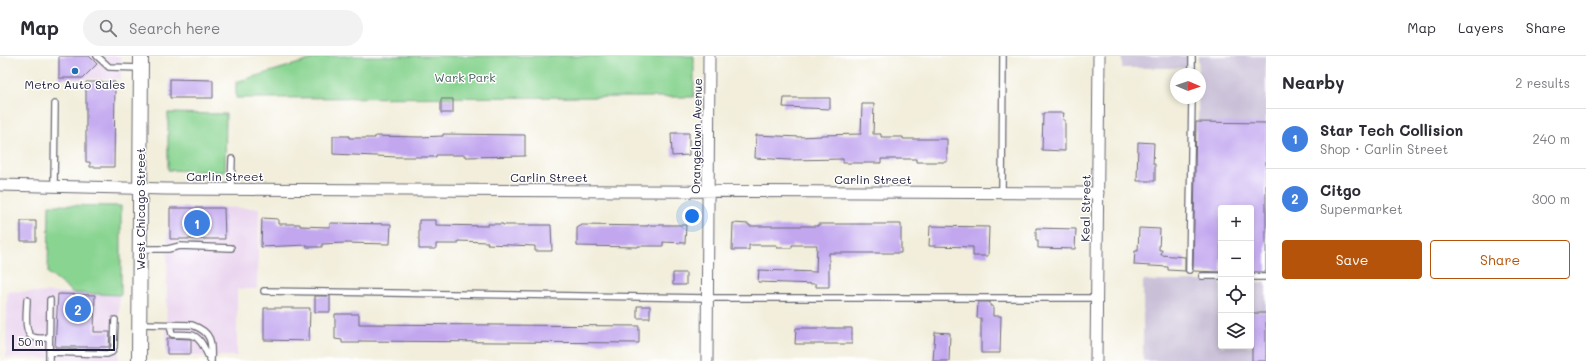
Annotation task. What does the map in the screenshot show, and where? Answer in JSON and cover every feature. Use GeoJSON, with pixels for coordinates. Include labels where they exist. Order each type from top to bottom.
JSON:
{"type":"FeatureCollection","features":[{"type":"Feature","properties":{"kind":"street","name":"Orangelawn Avenue"},"geometry":{"type":"LineString","coordinates":[[707,361],[709,56]]}},
{"type":"Feature","properties":{"kind":"street","name":"Keal Street"},"geometry":{"type":"LineString","coordinates":[[1096,361],[1100,56]]}},
{"type":"Feature","properties":{"kind":"street","name":"West Chicago Street"},"geometry":{"type":"LineString","coordinates":[[139,361],[140,62]]}},
{"type":"Feature","properties":{"kind":"street","name":"Carlin Street"},"geometry":{"type":"LineString","coordinates":[[0,185],[231,189],[1098,193]]}},
{"type":"Feature","properties":{"kind":"lane"},"geometry":{"type":"LineString","coordinates":[[97,56],[109,67],[140,62]]}},
{"type":"Feature","properties":{"kind":"lane"},"geometry":{"type":"LineString","coordinates":[[1002,193],[1003,56]]}},
{"type":"Feature","properties":{"kind":"lane"},"geometry":{"type":"LineString","coordinates":[[1192,56],[1192,68]]}},
{"type":"Feature","properties":{"kind":"lane"},"geometry":{"type":"LineString","coordinates":[[54,186],[55,104]]}},
{"type":"Feature","properties":{"kind":"lane"},"geometry":{"type":"LineString","coordinates":[[1189,270],[1192,104]]}},
{"type":"Feature","properties":{"kind":"lane"},"geometry":{"type":"LineString","coordinates":[[231,189],[232,159]]}},
{"type":"Feature","properties":{"kind":"lane"},"geometry":{"type":"LineString","coordinates":[[140,249],[168,249],[180,246],[231,248]]}},
{"type":"Feature","properties":{"kind":"lane"},"geometry":{"type":"LineString","coordinates":[[1202,276],[1218,276]]}},
{"type":"Feature","properties":{"kind":"lane"},"geometry":{"type":"LineString","coordinates":[[1254,276],[1266,276]]}},
{"type":"Feature","properties":{"kind":"lane"},"geometry":{"type":"LineString","coordinates":[[264,291],[708,298],[1097,298]]}},
{"type":"Feature","properties":{"kind":"lane"},"geometry":{"type":"LineString","coordinates":[[27,300],[26,329],[28,335],[33,337],[49,338]]}},
{"type":"Feature","properties":{"kind":"lane"},"geometry":{"type":"LineString","coordinates":[[49,361],[50,300]]}},
{"type":"Feature","properties":{"kind":"lane"},"geometry":{"type":"LineString","coordinates":[[49,352],[107,354],[112,352],[114,347],[115,320]]}},
{"type":"Feature","properties":{"kind":"lane"},"geometry":{"type":"LineString","coordinates":[[139,324],[192,325],[204,331],[208,335],[212,345],[211,361]]}},
{"type":"Feature","properties":{"kind":"lane"},"geometry":{"type":"LineString","coordinates":[[170,325],[172,334],[192,336],[196,338],[203,345],[204,351],[211,361]]}},
{"type":"Feature","properties":{"kind":"shaded area"},"geometry":{"type":"Polygon","coordinates":[[[59,56],[121,56],[121,79],[58,78],[59,56]]]}},
{"type":"Feature","properties":{"kind":"shaded area"},"geometry":{"type":"Polygon","coordinates":[[[1122,56],[1192,56],[1192,68],[1122,68],[1122,56]]]}},
{"type":"Feature","properties":{"kind":"shaded area"},"geometry":{"type":"Polygon","coordinates":[[[1198,56],[1266,56],[1266,274],[1254,274],[1254,205],[1218,205],[1218,273],[1197,273],[1198,104],[1206,104],[1206,68],[1199,68],[1198,56]]]}},
{"type":"Feature","properties":{"kind":"shaded area"},"geometry":{"type":"Polygon","coordinates":[[[168,207],[259,208],[257,289],[237,289],[237,356],[166,356],[168,207]]]}},
{"type":"Feature","properties":{"kind":"shaded area"},"geometry":{"type":"Polygon","coordinates":[[[1143,281],[1218,281],[1218,349],[1254,349],[1254,282],[1266,282],[1266,361],[1143,361],[1143,281]]]}},
{"type":"Feature","properties":{"kind":"shaded area"},"geometry":{"type":"Polygon","coordinates":[[[7,291],[119,295],[119,359],[6,358],[7,291]]]}},
{"type":"Feature","properties":{"kind":"green space","name":"Wark Park"},"geometry":{"type":"Polygon","coordinates":[[[323,56],[694,56],[694,97],[236,98],[236,82],[323,56]]]}},
{"type":"Feature","properties":{"kind":"green space"},"geometry":{"type":"Polygon","coordinates":[[[168,113],[226,114],[225,172],[168,170],[168,113]]]}},
{"type":"Feature","properties":{"kind":"green space"},"geometry":{"type":"Polygon","coordinates":[[[49,205],[121,206],[121,295],[73,293],[48,273],[49,205]]]}},
{"type":"Feature","properties":{"kind":"building","name":"Metro Auto Sales"},"geometry":{"type":"Polygon","coordinates":[[[59,56],[89,56],[97,64],[83,78],[59,78],[59,56]]]}},
{"type":"Feature","properties":{"kind":"building"},"geometry":{"type":"Polygon","coordinates":[[[170,79],[213,80],[213,98],[170,98],[170,79]]]}},
{"type":"Feature","properties":{"kind":"building"},"geometry":{"type":"Polygon","coordinates":[[[86,82],[115,82],[114,167],[90,167],[90,162],[86,162],[86,82]]]}},
{"type":"Feature","properties":{"kind":"building"},"geometry":{"type":"Polygon","coordinates":[[[784,98],[830,98],[830,109],[783,107],[784,98]]]}},
{"type":"Feature","properties":{"kind":"building"},"geometry":{"type":"Polygon","coordinates":[[[441,99],[453,99],[453,113],[441,113],[441,99]]]}},
{"type":"Feature","properties":{"kind":"building"},"geometry":{"type":"Polygon","coordinates":[[[862,104],[874,104],[873,134],[881,134],[881,137],[903,137],[903,139],[947,139],[947,162],[916,162],[916,159],[881,159],[881,163],[843,163],[843,159],[789,160],[755,158],[756,135],[800,137],[861,134],[862,104]]]}},
{"type":"Feature","properties":{"kind":"building"},"geometry":{"type":"Polygon","coordinates":[[[1043,113],[1064,113],[1065,151],[1042,150],[1043,113]]]}},
{"type":"Feature","properties":{"kind":"building"},"geometry":{"type":"Polygon","coordinates":[[[1196,122],[1266,123],[1266,272],[1254,272],[1254,205],[1218,205],[1218,272],[1193,271],[1196,122]]]}},
{"type":"Feature","properties":{"kind":"building"},"geometry":{"type":"Polygon","coordinates":[[[671,133],[689,133],[689,155],[672,156],[671,133]]]}},
{"type":"Feature","properties":{"kind":"building"},"geometry":{"type":"Polygon","coordinates":[[[443,134],[525,135],[525,156],[465,157],[465,155],[436,155],[436,157],[397,157],[333,154],[333,136],[349,136],[349,138],[375,138],[375,136],[443,136],[443,134]]]}},
{"type":"Feature","properties":{"kind":"building"},"geometry":{"type":"Polygon","coordinates":[[[1138,142],[1154,143],[1153,164],[1155,164],[1155,181],[1137,181],[1138,142]]]}},
{"type":"Feature","properties":{"kind":"building"},"geometry":{"type":"Polygon","coordinates":[[[170,208],[224,208],[225,239],[170,239],[170,208]]]}},
{"type":"Feature","properties":{"kind":"building"},"geometry":{"type":"Polygon","coordinates":[[[262,218],[278,219],[278,224],[300,224],[300,226],[330,227],[330,223],[391,224],[390,244],[345,243],[322,244],[322,247],[307,247],[307,245],[261,247],[262,218]]]}},
{"type":"Feature","properties":{"kind":"building"},"geometry":{"type":"Polygon","coordinates":[[[419,220],[436,220],[436,225],[551,225],[552,251],[535,251],[535,246],[458,241],[458,244],[436,244],[436,249],[419,249],[419,220]]]}},
{"type":"Feature","properties":{"kind":"building"},"geometry":{"type":"Polygon","coordinates":[[[21,221],[36,221],[36,241],[21,241],[21,221]]]}},
{"type":"Feature","properties":{"kind":"building"},"geometry":{"type":"Polygon","coordinates":[[[733,223],[749,224],[749,226],[901,224],[901,253],[829,253],[829,287],[816,287],[816,284],[758,282],[759,270],[816,272],[817,245],[792,245],[792,248],[777,248],[777,245],[749,245],[749,250],[732,250],[733,223]]]}},
{"type":"Feature","properties":{"kind":"building"},"geometry":{"type":"Polygon","coordinates":[[[582,225],[686,225],[685,243],[663,242],[663,246],[638,247],[577,246],[577,228],[582,225]]]}},
{"type":"Feature","properties":{"kind":"building"},"geometry":{"type":"Polygon","coordinates":[[[930,226],[989,227],[988,256],[973,256],[973,247],[929,246],[930,226]]]}},
{"type":"Feature","properties":{"kind":"building"},"geometry":{"type":"Polygon","coordinates":[[[1036,228],[1076,229],[1075,249],[1038,248],[1038,241],[1036,241],[1036,228]]]}},
{"type":"Feature","properties":{"kind":"building"},"geometry":{"type":"Polygon","coordinates":[[[1139,228],[1160,229],[1159,250],[1162,250],[1161,255],[1185,257],[1185,271],[1168,270],[1168,267],[1134,265],[1135,251],[1138,251],[1139,228]]]}},
{"type":"Feature","properties":{"kind":"building"},"geometry":{"type":"Polygon","coordinates":[[[673,273],[686,273],[686,285],[673,285],[673,273]]]}},
{"type":"Feature","properties":{"kind":"building"},"geometry":{"type":"Polygon","coordinates":[[[58,294],[95,295],[94,332],[110,332],[109,347],[55,347],[58,294]]]}},
{"type":"Feature","properties":{"kind":"building"},"geometry":{"type":"Polygon","coordinates":[[[315,296],[330,296],[330,312],[315,312],[315,296]]]}},
{"type":"Feature","properties":{"kind":"building"},"geometry":{"type":"Polygon","coordinates":[[[978,302],[990,302],[990,306],[993,306],[993,316],[1001,316],[1000,353],[981,353],[981,318],[977,318],[978,302]]]}},
{"type":"Feature","properties":{"kind":"building"},"geometry":{"type":"Polygon","coordinates":[[[637,306],[650,306],[650,318],[637,318],[637,306]]]}},
{"type":"Feature","properties":{"kind":"building"},"geometry":{"type":"Polygon","coordinates":[[[264,308],[310,308],[309,341],[264,340],[264,308]]]}},
{"type":"Feature","properties":{"kind":"building"},"geometry":{"type":"Polygon","coordinates":[[[1254,313],[1266,313],[1266,361],[1252,361],[1252,349],[1254,349],[1254,313]]]}},
{"type":"Feature","properties":{"kind":"building"},"geometry":{"type":"Polygon","coordinates":[[[335,314],[359,314],[359,324],[639,326],[639,343],[359,341],[359,343],[342,343],[342,340],[335,339],[335,314]]]}},
{"type":"Feature","properties":{"kind":"building"},"geometry":{"type":"Polygon","coordinates":[[[796,328],[852,328],[852,344],[795,344],[796,328]]]}},
{"type":"Feature","properties":{"kind":"building"},"geometry":{"type":"Polygon","coordinates":[[[935,332],[950,333],[949,361],[933,361],[935,332]]]}},
{"type":"Feature","properties":{"kind":"building"},"geometry":{"type":"Polygon","coordinates":[[[167,338],[191,339],[191,354],[167,354],[167,338]]]}},
{"type":"Feature","properties":{"kind":"place","name":"Metro Auto Sales"},"geometry":{"type":"Point","coordinates":[75,71]}},
{"type":"Feature","properties":{"kind":"place","name":"Star Tech Collision"},"geometry":{"type":"Point","coordinates":[197,223]}},
{"type":"Feature","properties":{"kind":"place","name":"Citgo"},"geometry":{"type":"Point","coordinates":[78,309]}}]}
